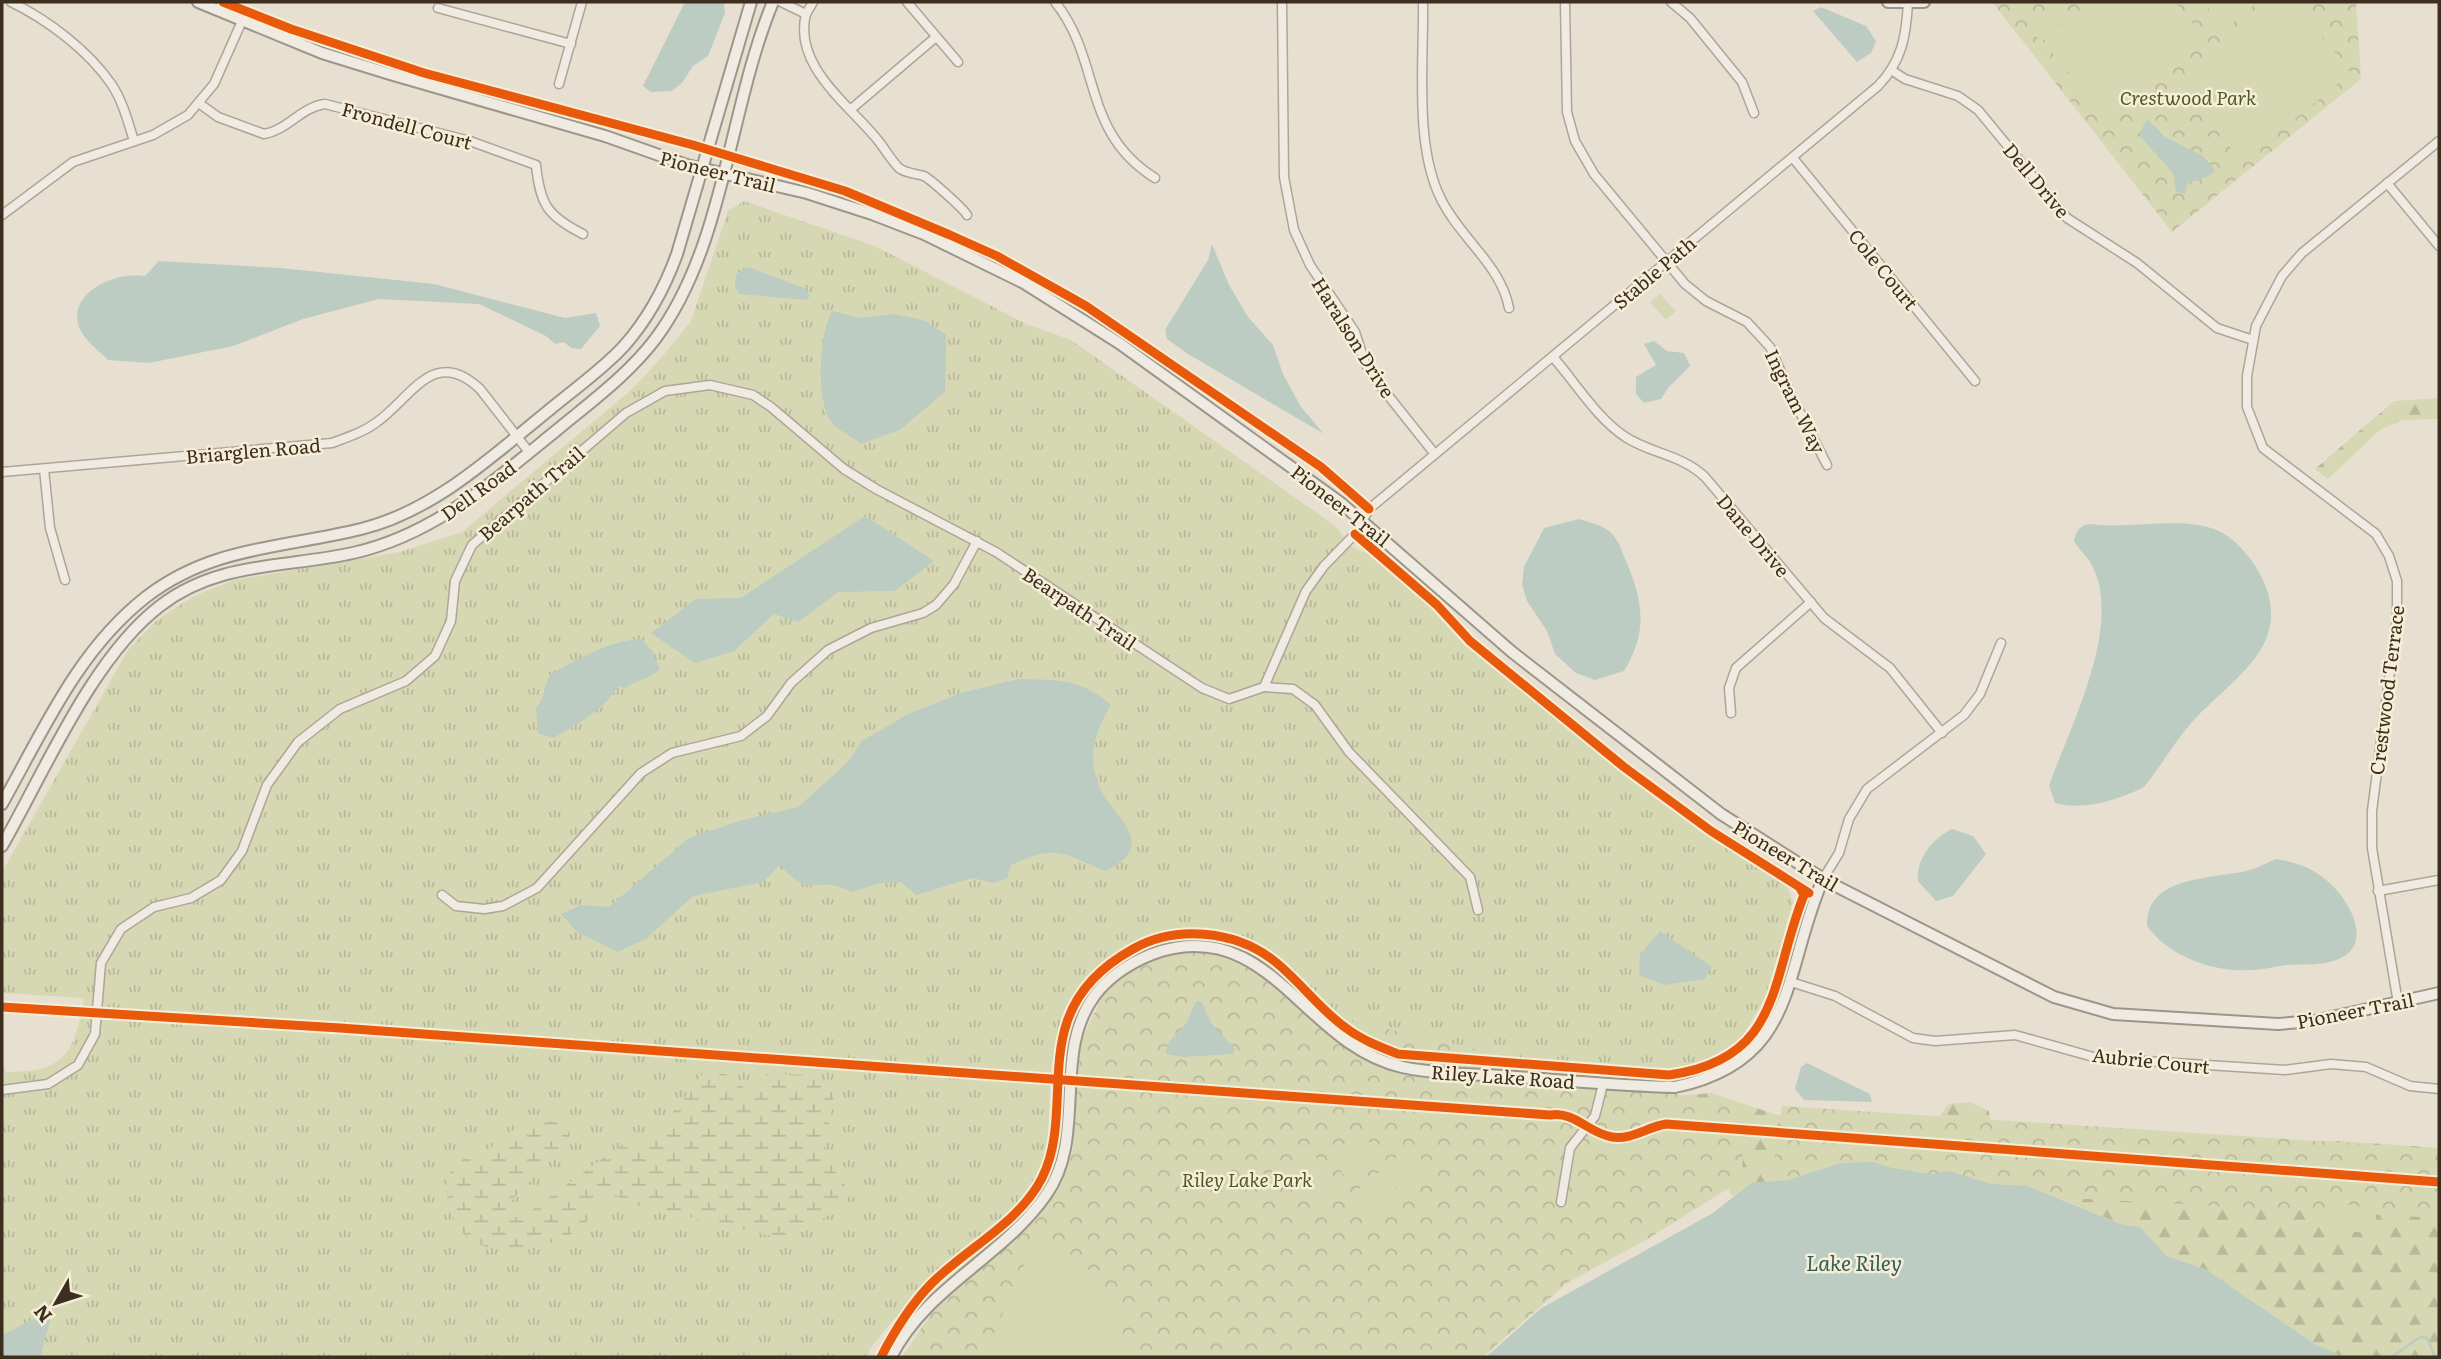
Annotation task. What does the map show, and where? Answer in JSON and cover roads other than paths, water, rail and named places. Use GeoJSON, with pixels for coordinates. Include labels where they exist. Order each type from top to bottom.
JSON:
{"type":"FeatureCollection","features":[{"type":"Feature","properties":{"kind":"main road","name":"Pioneer Trail"},"geometry":{"type":"LineString","coordinates":[[198,2],[321,53],[605,135],[638,150],[702,169],[807,193],[872,214],[924,234],[1024,283],[1119,343],[1363,520],[1544,678],[1721,814],[1823,879],[2026,984],[2083,1007],[2144,1017],[2277,1024],[2314,1021],[2439,993]]}},
{"type":"Feature","properties":{"kind":"main road","name":"Dell Road"},"geometry":{"type":"LineString","coordinates":[[2,804],[82,665],[106,634],[147,597],[198,567],[239,552],[362,529],[407,512],[450,489],[597,371],[638,328],[667,280],[751,2]]}},
{"type":"Feature","properties":{"kind":"main road","name":"Dell Road"},"geometry":{"type":"LineString","coordinates":[[2,846],[5,832],[116,648],[162,605],[199,583],[245,567],[353,553],[389,542],[464,504],[627,372],[663,328],[689,281],[773,2]]}},
{"type":"Feature","properties":{"kind":"main road"},"geometry":{"type":"LineString","coordinates":[[1888,2],[1924,2]]}},
{"type":"Feature","properties":{"kind":"main road","name":"Riley Lake Road"},"geometry":{"type":"LineString","coordinates":[[891,1357],[901,1339],[935,1297],[1018,1226],[1047,1194],[1063,1158],[1068,1082],[1075,1037],[1083,1015],[1111,978],[1151,954],[1173,948],[1197,946],[1242,956],[1280,982],[1339,1038],[1380,1061],[1427,1070],[1675,1087],[1716,1076],[1744,1058],[1763,1041],[1779,1016],[1791,982],[1799,943],[1823,879]]}},
{"type":"Feature","properties":{"kind":"street"},"geometry":{"type":"LineString","coordinates":[[11,2],[52,27],[101,71],[120,100],[134,141]]}},
{"type":"Feature","properties":{"kind":"street"},"geometry":{"type":"LineString","coordinates":[[559,84],[582,2]]}},
{"type":"Feature","properties":{"kind":"street"},"geometry":{"type":"LineString","coordinates":[[781,2],[806,14]]}},
{"type":"Feature","properties":{"kind":"street"},"geometry":{"type":"LineString","coordinates":[[813,2],[806,14],[802,30],[807,51],[833,94],[899,167],[907,173],[925,176],[948,198],[961,205],[967,215]]}},
{"type":"Feature","properties":{"kind":"street"},"geometry":{"type":"LineString","coordinates":[[907,2],[958,62]]}},
{"type":"Feature","properties":{"kind":"street"},"geometry":{"type":"LineString","coordinates":[[1055,2],[1073,30],[1101,116],[1126,155],[1156,178]]}},
{"type":"Feature","properties":{"kind":"street","name":"Haralson Drive"},"geometry":{"type":"LineString","coordinates":[[1282,2],[1284,177],[1294,230],[1310,265],[1355,332],[1365,363],[1375,379],[1434,453]]}},
{"type":"Feature","properties":{"kind":"street"},"geometry":{"type":"LineString","coordinates":[[1423,2],[1425,129],[1431,174],[1450,217],[1502,283],[1509,308]]}},
{"type":"Feature","properties":{"kind":"street","name":"Ingram Way"},"geometry":{"type":"LineString","coordinates":[[1565,2],[1567,112],[1575,141],[1594,174],[1694,293],[1747,322],[1770,347],[1827,465]]}},
{"type":"Feature","properties":{"kind":"street"},"geometry":{"type":"LineString","coordinates":[[1671,2],[1690,18],[1742,82],[1754,113]]}},
{"type":"Feature","properties":{"kind":"street","name":"Stable Path"},"geometry":{"type":"LineString","coordinates":[[1363,520],[1369,509],[1434,453],[1878,86],[1904,47],[1908,3]]}},
{"type":"Feature","properties":{"kind":"street"},"geometry":{"type":"LineString","coordinates":[[438,8],[571,44]]}},
{"type":"Feature","properties":{"kind":"street"},"geometry":{"type":"LineString","coordinates":[[2,215],[73,162],[171,126],[200,104],[224,65],[242,21]]}},
{"type":"Feature","properties":{"kind":"street"},"geometry":{"type":"LineString","coordinates":[[850,110],[936,37]]}},
{"type":"Feature","properties":{"kind":"street","name":"Dell Drive"},"geometry":{"type":"LineString","coordinates":[[1891,70],[1905,79],[1958,96],[1978,110],[2067,218],[2137,263],[2217,328],[2253,340]]}},
{"type":"Feature","properties":{"kind":"street","name":"Frondell Court"},"geometry":{"type":"LineString","coordinates":[[200,104],[218,117],[264,134],[281,129],[306,109],[325,104],[501,152],[536,165],[538,192],[547,209],[561,223],[583,234]]}},
{"type":"Feature","properties":{"kind":"street","name":"Crestwood Terrace"},"geometry":{"type":"LineString","coordinates":[[2398,1003],[2372,848],[2372,811],[2397,617],[2398,581],[2389,556],[2376,534],[2263,449],[2247,407],[2253,340],[2267,300],[2288,268],[2302,253],[2439,141]]}},
{"type":"Feature","properties":{"kind":"street","name":"Cole Court"},"geometry":{"type":"LineString","coordinates":[[1793,158],[1975,381]]}},
{"type":"Feature","properties":{"kind":"street"},"geometry":{"type":"LineString","coordinates":[[2387,183],[2439,246]]}},
{"type":"Feature","properties":{"kind":"street","name":"Dane Drive"},"geometry":{"type":"LineString","coordinates":[[1553,356],[1618,432],[1642,446],[1685,461],[1705,477],[1833,627],[1890,668],[1942,733]]}},
{"type":"Feature","properties":{"kind":"street","name":"Briarglen Road"},"geometry":{"type":"LineString","coordinates":[[2,472],[332,443],[376,423],[420,380],[445,372],[470,379],[529,452]]}},
{"type":"Feature","properties":{"kind":"street","name":"Bearpath Trail"},"geometry":{"type":"LineString","coordinates":[[2,1090],[48,1084],[78,1065],[95,1034],[101,963],[121,929],[154,907],[191,898],[221,880],[242,852],[267,785],[298,742],[340,709],[406,681],[422,670],[445,639],[451,621],[455,581],[472,545],[644,400],[686,386],[731,388],[752,395],[771,407],[844,469],[907,506],[977,541],[1202,688],[1229,699],[1264,687],[1293,690],[1315,705],[1349,752],[1470,877],[1478,910]]}},
{"type":"Feature","properties":{"kind":"street"},"geometry":{"type":"LineString","coordinates":[[44,469],[50,528],[65,580]]}},
{"type":"Feature","properties":{"kind":"street"},"geometry":{"type":"LineString","coordinates":[[1264,687],[1306,591],[1324,566],[1355,534],[1363,520]]}},
{"type":"Feature","properties":{"kind":"street"},"geometry":{"type":"LineString","coordinates":[[442,895],[456,906],[484,909],[503,906],[537,888],[641,773],[672,753],[741,736],[767,716],[791,683],[828,650],[871,628],[923,613],[936,605],[954,583],[977,541]]}},
{"type":"Feature","properties":{"kind":"street"},"geometry":{"type":"LineString","coordinates":[[1731,713],[1729,688],[1736,668],[1811,602]]}},
{"type":"Feature","properties":{"kind":"street","name":"Riley Lake Road"},"geometry":{"type":"LineString","coordinates":[[1823,879],[1839,853],[1849,819],[1867,789],[1942,733],[1973,706],[2001,643]]}},
{"type":"Feature","properties":{"kind":"street"},"geometry":{"type":"LineString","coordinates":[[2378,891],[2439,880]]}},
{"type":"Feature","properties":{"kind":"street","name":"Aubrie Court"},"geometry":{"type":"LineString","coordinates":[[1791,982],[1835,996],[1913,1038],[1935,1041],[2015,1035],[2096,1058],[2285,1070],[2331,1064],[2366,1067],[2410,1086],[2439,1089]]}},
{"type":"Feature","properties":{"kind":"street","name":"Riley Lake Road"},"geometry":{"type":"LineString","coordinates":[[1561,1202],[1570,1149],[1595,1115],[1603,1084]]}},
{"type":"Feature","properties":{"kind":"water"},"geometry":{"type":"Polygon","coordinates":[[[685,2],[724,2],[725,13],[708,56],[693,66],[682,83],[672,91],[651,92],[643,86],[685,2]]]}},
{"type":"Feature","properties":{"kind":"water"},"geometry":{"type":"Polygon","coordinates":[[[1821,7],[1866,26],[1876,41],[1871,53],[1857,62],[1813,11],[1821,7]]]}},
{"type":"Feature","properties":{"kind":"water"},"geometry":{"type":"Polygon","coordinates":[[[2147,119],[2165,137],[2203,156],[2215,170],[2209,176],[2187,184],[2185,194],[2176,191],[2173,173],[2139,135],[2147,119]]]}},
{"type":"Feature","properties":{"kind":"water"},"geometry":{"type":"Polygon","coordinates":[[[1212,244],[1229,285],[1248,317],[1273,345],[1283,374],[1301,407],[1324,434],[1167,339],[1165,330],[1208,260],[1212,244]]]}},
{"type":"Feature","properties":{"kind":"water"},"geometry":{"type":"Polygon","coordinates":[[[159,261],[281,268],[434,284],[565,318],[596,313],[600,326],[581,349],[571,348],[564,342],[555,344],[546,336],[479,304],[379,299],[303,319],[233,346],[149,363],[108,360],[81,332],[77,314],[80,303],[97,286],[122,277],[145,276],[159,261]]]}},
{"type":"Feature","properties":{"kind":"water"},"geometry":{"type":"Polygon","coordinates":[[[748,267],[806,289],[810,296],[806,300],[740,294],[735,287],[736,274],[748,267]]]}},
{"type":"Feature","properties":{"kind":"water"},"geometry":{"type":"Polygon","coordinates":[[[832,311],[861,318],[894,314],[924,320],[946,335],[945,392],[901,429],[861,444],[840,430],[830,420],[821,381],[824,334],[832,311]]]}},
{"type":"Feature","properties":{"kind":"water"},"geometry":{"type":"Polygon","coordinates":[[[1654,341],[1667,351],[1684,353],[1690,366],[1661,399],[1644,403],[1636,394],[1636,377],[1656,365],[1644,344],[1654,341]]]}},
{"type":"Feature","properties":{"kind":"water"},"geometry":{"type":"Polygon","coordinates":[[[865,516],[934,561],[895,591],[838,592],[798,622],[774,614],[734,651],[695,663],[651,633],[696,599],[741,598],[865,516]]]}},
{"type":"Feature","properties":{"kind":"water"},"geometry":{"type":"Polygon","coordinates":[[[1579,519],[1606,529],[1616,539],[1639,599],[1640,627],[1632,656],[1624,671],[1595,680],[1576,673],[1555,654],[1547,631],[1527,601],[1522,584],[1524,567],[1544,528],[1579,519]]]}},
{"type":"Feature","properties":{"kind":"water"},"geometry":{"type":"Polygon","coordinates":[[[2173,523],[2205,526],[2219,531],[2238,545],[2259,572],[2270,602],[2271,622],[2265,641],[2255,658],[2188,727],[2144,787],[2100,803],[2077,806],[2055,803],[2049,786],[2080,705],[2098,644],[2102,614],[2099,586],[2090,562],[2074,541],[2079,529],[2091,524],[2173,523]]]}},
{"type":"Feature","properties":{"kind":"water"},"geometry":{"type":"Polygon","coordinates":[[[642,639],[653,652],[660,669],[626,688],[618,686],[599,708],[553,738],[538,733],[536,708],[551,674],[607,647],[642,639]]]}},
{"type":"Feature","properties":{"kind":"water"},"geometry":{"type":"Polygon","coordinates":[[[1018,679],[1068,682],[1089,690],[1111,705],[1094,745],[1094,766],[1100,788],[1128,830],[1131,841],[1130,851],[1121,861],[1105,871],[1059,853],[1049,853],[1026,858],[1011,865],[1007,878],[994,883],[972,878],[916,895],[901,882],[880,883],[852,892],[830,885],[808,885],[791,876],[780,865],[763,882],[693,896],[647,938],[618,952],[577,932],[561,914],[581,905],[609,907],[689,838],[739,821],[798,807],[847,763],[862,741],[908,714],[961,693],[1018,679]]]}},
{"type":"Feature","properties":{"kind":"water"},"geometry":{"type":"Polygon","coordinates":[[[1952,829],[1973,836],[1986,854],[1953,896],[1936,901],[1918,881],[1919,865],[1932,844],[1952,829]]]}},
{"type":"Feature","properties":{"kind":"water"},"geometry":{"type":"Polygon","coordinates":[[[2276,859],[2296,863],[2314,871],[2341,896],[2354,918],[2356,941],[2351,950],[2341,958],[2322,963],[2256,970],[2222,969],[2179,954],[2156,937],[2147,926],[2149,910],[2157,897],[2168,889],[2199,879],[2250,870],[2276,859]]]}},
{"type":"Feature","properties":{"kind":"water"},"geometry":{"type":"Polygon","coordinates":[[[1660,931],[1712,967],[1705,979],[1664,985],[1639,975],[1640,955],[1660,931]]]}},
{"type":"Feature","properties":{"kind":"water"},"geometry":{"type":"Polygon","coordinates":[[[1197,1001],[1202,1002],[1211,1023],[1235,1049],[1233,1054],[1183,1057],[1166,1054],[1170,1042],[1186,1023],[1197,1001]]]}},
{"type":"Feature","properties":{"kind":"water"},"geometry":{"type":"Polygon","coordinates":[[[1807,1063],[1870,1094],[1872,1102],[1804,1100],[1795,1089],[1801,1067],[1807,1063]]]}},
{"type":"Feature","properties":{"kind":"water","name":"Lake Riley"},"geometry":{"type":"Polygon","coordinates":[[[1873,1162],[1930,1174],[1949,1171],[1991,1184],[2027,1186],[2121,1224],[2140,1227],[2167,1256],[2207,1270],[2316,1345],[2344,1357],[1486,1357],[1540,1309],[1713,1213],[1751,1183],[1789,1180],[1841,1163],[1873,1162]]]}},
{"type":"Feature","properties":{"kind":"water"},"geometry":{"type":"Polygon","coordinates":[[[44,1314],[50,1316],[41,1357],[2,1357],[2,1335],[44,1314]]]}},
{"type":"Feature","properties":{"kind":"waterway"},"geometry":{"type":"LineString","coordinates":[[2392,1357],[2420,1337],[2427,1338],[2435,1357]]}},
{"type":"Feature","properties":{"kind":"park label","name":"Crestwood Park"},"geometry":{"type":"Point","coordinates":[2188,97]}},
{"type":"Feature","properties":{"kind":"park label","name":"Riley Lake Park"},"geometry":{"type":"Point","coordinates":[1247,1179]}}]}
